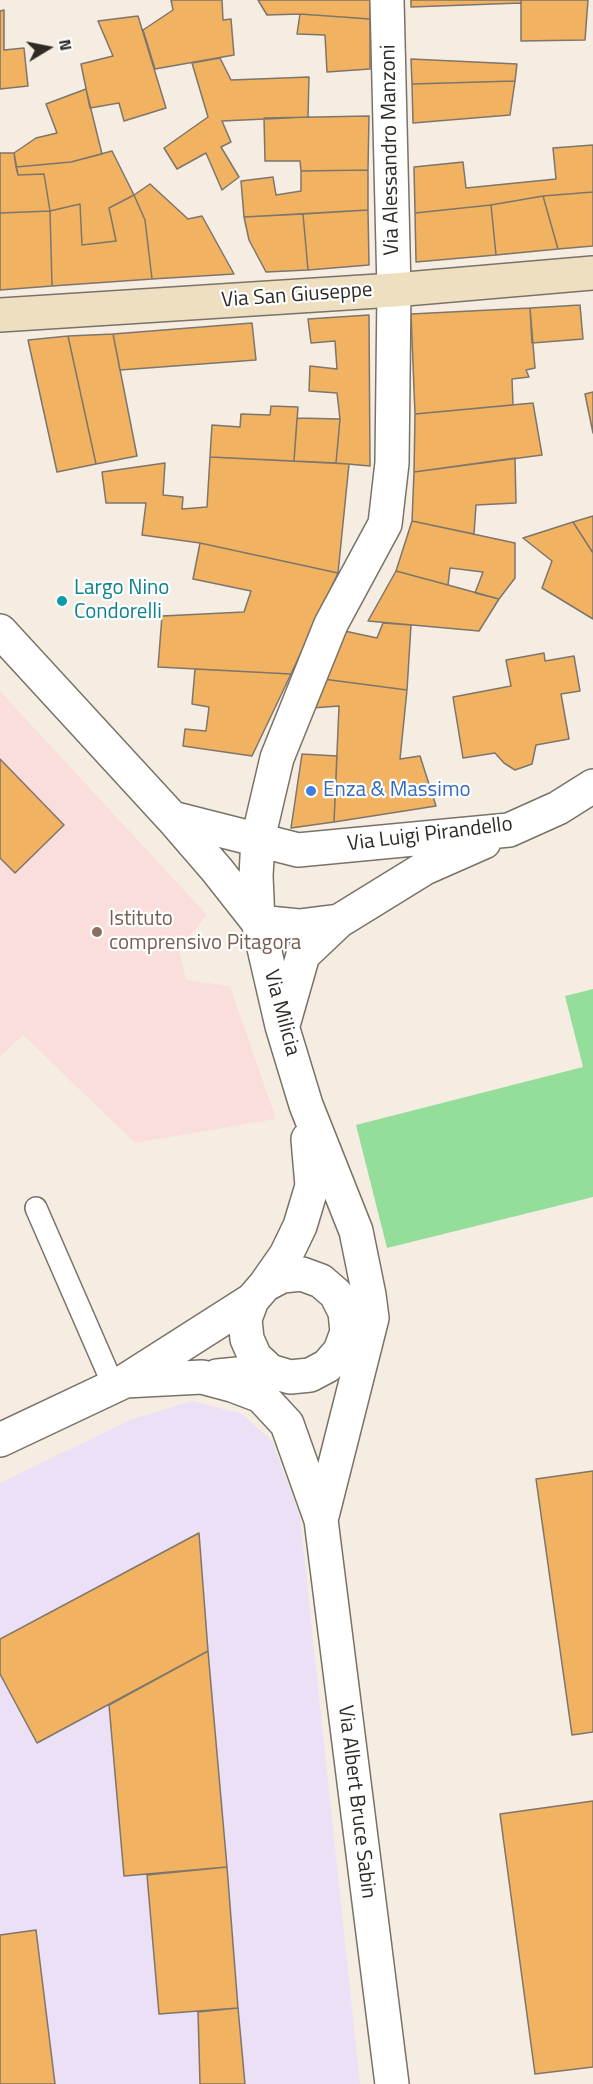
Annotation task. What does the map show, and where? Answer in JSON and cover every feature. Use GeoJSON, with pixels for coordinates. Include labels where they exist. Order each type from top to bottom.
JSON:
{"type":"FeatureCollection","features":[{"type":"Feature","properties":{"kind":"main road","name":"Via San Giuseppe"},"geometry":{"type":"LineString","coordinates":[[0,315],[394,290],[593,273]]}},
{"type":"Feature","properties":{"kind":"street","name":"Via Alessandro Manzoni"},"geometry":{"type":"LineString","coordinates":[[258,922],[256,876],[258,839],[277,758],[327,634],[385,524],[392,463],[394,290],[387,0]]}},
{"type":"Feature","properties":{"kind":"street"},"geometry":{"type":"LineString","coordinates":[[0,631],[172,818],[258,922],[299,926],[339,921]]}},
{"type":"Feature","properties":{"kind":"street","name":"Via Luigi Pirandello"},"geometry":{"type":"LineString","coordinates":[[172,818],[298,850],[509,830],[558,808],[593,786]]}},
{"type":"Feature","properties":{"kind":"street"},"geometry":{"type":"LineString","coordinates":[[282,1026],[303,955],[339,921],[425,868],[509,830]]}},
{"type":"Feature","properties":{"kind":"street","name":"Via Milicia"},"geometry":{"type":"LineString","coordinates":[[258,922],[282,1026],[306,1105]]}},
{"type":"Feature","properties":{"kind":"street"},"geometry":{"type":"LineString","coordinates":[[306,1105],[312,1186],[300,1226],[286,1255],[258,1293],[246,1319],[247,1339],[262,1380],[287,1424],[321,1520]]}},
{"type":"Feature","properties":{"kind":"street"},"geometry":{"type":"LineString","coordinates":[[306,1105],[356,1230],[355,1326],[321,1520]]}},
{"type":"Feature","properties":{"kind":"street"},"geometry":{"type":"LineString","coordinates":[[0,1440],[119,1384],[282,1276],[302,1275],[321,1281],[336,1294],[355,1326]]}},
{"type":"Feature","properties":{"kind":"street"},"geometry":{"type":"LineString","coordinates":[[119,1384],[202,1377],[232,1385],[310,1375],[327,1366],[355,1326]]}},
{"type":"Feature","properties":{"kind":"street","name":"Via Albert Bruce Sabin"},"geometry":{"type":"LineString","coordinates":[[321,1520],[392,2084]]}},
{"type":"Feature","properties":{"kind":"lane"},"geometry":{"type":"LineString","coordinates":[[36,1208],[119,1384]]}},
{"type":"Feature","properties":{"kind":"shaded area","name":"Istituto comprensivo Pitagora"},"geometry":{"type":"Polygon","coordinates":[[[0,691],[207,915],[179,949],[186,980],[230,986],[276,1119],[135,1143],[23,1035],[0,1057],[0,691]]]}},
{"type":"Feature","properties":{"kind":"shaded area"},"geometry":{"type":"Polygon","coordinates":[[[192,1401],[242,1414],[272,1441],[300,1517],[360,2084],[0,2084],[0,1483],[130,1420],[192,1401]]]}},
{"type":"Feature","properties":{"kind":"green space"},"geometry":{"type":"Polygon","coordinates":[[[593,989],[593,1197],[387,1248],[356,1125],[583,1067],[565,996],[593,989]]]}},
{"type":"Feature","properties":{"kind":"building"},"geometry":{"type":"Polygon","coordinates":[[[171,0],[222,0],[223,20],[231,19],[234,55],[155,69],[143,30],[173,10],[171,0]]]}},
{"type":"Feature","properties":{"kind":"building"},"geometry":{"type":"Polygon","coordinates":[[[258,0],[370,0],[370,19],[300,14],[267,15],[258,0]]]}},
{"type":"Feature","properties":{"kind":"building"},"geometry":{"type":"Polygon","coordinates":[[[411,0],[521,0],[521,3],[411,7],[411,0]]]}},
{"type":"Feature","properties":{"kind":"building"},"geometry":{"type":"Polygon","coordinates":[[[521,0],[588,0],[585,40],[521,41],[521,0]]]}},
{"type":"Feature","properties":{"kind":"building"},"geometry":{"type":"Polygon","coordinates":[[[4,10],[4,50],[24,48],[28,86],[0,89],[0,11],[4,10]]]}},
{"type":"Feature","properties":{"kind":"building"},"geometry":{"type":"Polygon","coordinates":[[[300,14],[370,19],[370,69],[327,72],[325,35],[297,34],[300,14]]]}},
{"type":"Feature","properties":{"kind":"building"},"geometry":{"type":"Polygon","coordinates":[[[138,16],[166,108],[124,121],[119,103],[90,108],[81,64],[113,56],[98,21],[138,16]]]}},
{"type":"Feature","properties":{"kind":"building"},"geometry":{"type":"Polygon","coordinates":[[[220,58],[231,80],[309,77],[308,117],[222,121],[231,142],[221,147],[239,177],[222,190],[206,153],[177,169],[164,148],[208,117],[192,63],[220,58]]]}},
{"type":"Feature","properties":{"kind":"building"},"geometry":{"type":"Polygon","coordinates":[[[411,59],[517,64],[515,81],[412,84],[411,59]]]}},
{"type":"Feature","properties":{"kind":"building"},"geometry":{"type":"Polygon","coordinates":[[[515,81],[510,115],[413,123],[412,84],[515,81]]]}},
{"type":"Feature","properties":{"kind":"building"},"geometry":{"type":"Polygon","coordinates":[[[86,89],[102,154],[71,162],[16,167],[14,153],[36,138],[57,133],[46,104],[86,89]]]}},
{"type":"Feature","properties":{"kind":"building"},"geometry":{"type":"Polygon","coordinates":[[[369,116],[368,170],[301,171],[300,161],[265,161],[264,118],[369,116]]]}},
{"type":"Feature","properties":{"kind":"building"},"geometry":{"type":"Polygon","coordinates":[[[593,145],[593,192],[543,196],[491,205],[415,213],[414,167],[463,162],[466,188],[556,179],[553,148],[593,145]]]}},
{"type":"Feature","properties":{"kind":"building"},"geometry":{"type":"Polygon","coordinates":[[[112,151],[134,195],[109,208],[116,241],[82,245],[80,204],[50,211],[44,174],[18,175],[16,167],[71,162],[112,151]]]}},
{"type":"Feature","properties":{"kind":"building"},"geometry":{"type":"Polygon","coordinates":[[[0,153],[14,153],[18,175],[44,174],[50,211],[0,213],[0,153]]]}},
{"type":"Feature","properties":{"kind":"building"},"geometry":{"type":"Polygon","coordinates":[[[368,170],[368,210],[244,217],[241,181],[273,177],[276,195],[301,191],[301,171],[368,170]]]}},
{"type":"Feature","properties":{"kind":"building"},"geometry":{"type":"Polygon","coordinates":[[[150,184],[188,219],[202,216],[234,274],[152,279],[145,220],[134,195],[150,184]]]}},
{"type":"Feature","properties":{"kind":"building"},"geometry":{"type":"Polygon","coordinates":[[[593,192],[593,246],[558,249],[543,196],[593,192]]]}},
{"type":"Feature","properties":{"kind":"building"},"geometry":{"type":"Polygon","coordinates":[[[134,195],[145,220],[152,279],[52,286],[50,211],[80,204],[82,245],[116,241],[109,208],[134,195]]]}},
{"type":"Feature","properties":{"kind":"building"},"geometry":{"type":"Polygon","coordinates":[[[543,196],[558,249],[496,255],[491,205],[543,196]]]}},
{"type":"Feature","properties":{"kind":"building"},"geometry":{"type":"Polygon","coordinates":[[[491,205],[496,255],[416,262],[415,213],[491,205]]]}},
{"type":"Feature","properties":{"kind":"building"},"geometry":{"type":"Polygon","coordinates":[[[368,210],[369,265],[308,270],[303,214],[368,210]]]}},
{"type":"Feature","properties":{"kind":"building"},"geometry":{"type":"Polygon","coordinates":[[[50,211],[52,286],[0,290],[0,213],[50,211]]]}},
{"type":"Feature","properties":{"kind":"building"},"geometry":{"type":"Polygon","coordinates":[[[303,214],[308,270],[266,272],[249,240],[244,217],[303,214]]]}},
{"type":"Feature","properties":{"kind":"building"},"geometry":{"type":"Polygon","coordinates":[[[580,305],[583,339],[532,343],[530,308],[580,305]]]}},
{"type":"Feature","properties":{"kind":"building"},"geometry":{"type":"Polygon","coordinates":[[[530,308],[535,368],[526,370],[529,377],[512,379],[513,405],[415,414],[411,314],[530,308]]]}},
{"type":"Feature","properties":{"kind":"building"},"geometry":{"type":"Polygon","coordinates":[[[369,315],[370,466],[336,463],[340,419],[337,393],[309,391],[310,366],[337,369],[335,341],[311,343],[308,319],[369,315]]]}},
{"type":"Feature","properties":{"kind":"building"},"geometry":{"type":"Polygon","coordinates":[[[252,323],[256,360],[120,370],[113,334],[252,323]]]}},
{"type":"Feature","properties":{"kind":"building"},"geometry":{"type":"Polygon","coordinates":[[[113,334],[137,456],[96,464],[68,336],[113,334]]]}},
{"type":"Feature","properties":{"kind":"building"},"geometry":{"type":"Polygon","coordinates":[[[68,336],[96,464],[57,472],[28,340],[68,336]]]}},
{"type":"Feature","properties":{"kind":"building"},"geometry":{"type":"Polygon","coordinates":[[[593,392],[593,433],[585,394],[593,392]]]}},
{"type":"Feature","properties":{"kind":"building"},"geometry":{"type":"Polygon","coordinates":[[[533,403],[542,455],[414,472],[415,414],[533,403]]]}},
{"type":"Feature","properties":{"kind":"building"},"geometry":{"type":"Polygon","coordinates":[[[271,406],[298,407],[294,461],[210,457],[212,425],[240,427],[241,414],[270,415],[271,406]]]}},
{"type":"Feature","properties":{"kind":"building"},"geometry":{"type":"Polygon","coordinates":[[[297,418],[340,419],[336,463],[294,461],[297,418]]]}},
{"type":"Feature","properties":{"kind":"building"},"geometry":{"type":"Polygon","coordinates":[[[210,457],[349,464],[338,573],[200,543],[142,535],[146,503],[106,503],[102,472],[165,463],[163,495],[183,497],[182,509],[207,507],[210,457]]]}},
{"type":"Feature","properties":{"kind":"building"},"geometry":{"type":"Polygon","coordinates":[[[515,458],[516,503],[476,505],[474,534],[412,521],[414,472],[515,458]]]}},
{"type":"Feature","properties":{"kind":"building"},"geometry":{"type":"Polygon","coordinates":[[[593,516],[593,553],[573,522],[593,516]]]}},
{"type":"Feature","properties":{"kind":"building"},"geometry":{"type":"Polygon","coordinates":[[[412,521],[515,543],[515,578],[499,599],[475,593],[483,572],[450,568],[448,585],[396,571],[412,521]]]}},
{"type":"Feature","properties":{"kind":"building"},"geometry":{"type":"Polygon","coordinates":[[[573,522],[593,553],[593,619],[542,588],[552,561],[523,538],[573,522]]]}},
{"type":"Feature","properties":{"kind":"building"},"geometry":{"type":"Polygon","coordinates":[[[200,543],[338,573],[291,674],[158,667],[162,616],[244,612],[251,591],[193,579],[200,543]]]}},
{"type":"Feature","properties":{"kind":"building"},"geometry":{"type":"Polygon","coordinates":[[[396,571],[499,599],[479,631],[368,621],[396,571]]]}},
{"type":"Feature","properties":{"kind":"building"},"geometry":{"type":"Polygon","coordinates":[[[383,623],[411,625],[407,690],[323,679],[340,630],[377,638],[383,623]]]}},
{"type":"Feature","properties":{"kind":"building"},"geometry":{"type":"Polygon","coordinates":[[[544,653],[545,661],[574,656],[580,691],[561,694],[569,739],[536,745],[532,764],[515,770],[495,753],[463,758],[453,697],[511,686],[506,660],[544,653]]]}},
{"type":"Feature","properties":{"kind":"building"},"geometry":{"type":"Polygon","coordinates":[[[195,669],[291,674],[252,756],[183,746],[185,729],[206,731],[209,707],[192,704],[195,669]]]}},
{"type":"Feature","properties":{"kind":"building"},"geometry":{"type":"Polygon","coordinates":[[[323,679],[407,690],[400,759],[420,756],[436,806],[334,822],[339,706],[312,708],[323,679]]]}},
{"type":"Feature","properties":{"kind":"building"},"geometry":{"type":"Polygon","coordinates":[[[302,754],[337,756],[334,822],[291,828],[302,754]]]}},
{"type":"Feature","properties":{"kind":"building"},"geometry":{"type":"Polygon","coordinates":[[[0,759],[64,825],[15,873],[0,858],[0,759]]]}},
{"type":"Feature","properties":{"kind":"building"},"geometry":{"type":"Polygon","coordinates":[[[593,1471],[593,1732],[572,1735],[536,1479],[593,1471]]]}},
{"type":"Feature","properties":{"kind":"building"},"geometry":{"type":"Polygon","coordinates":[[[199,1533],[208,1651],[37,1743],[0,1674],[0,1639],[199,1533]]]}},
{"type":"Feature","properties":{"kind":"building"},"geometry":{"type":"Polygon","coordinates":[[[208,1651],[227,1867],[124,1876],[109,1705],[208,1651]]]}},
{"type":"Feature","properties":{"kind":"building"},"geometry":{"type":"Polygon","coordinates":[[[593,1801],[593,2067],[535,2074],[500,1814],[593,1801]]]}},
{"type":"Feature","properties":{"kind":"building"},"geometry":{"type":"Polygon","coordinates":[[[227,1867],[238,2008],[159,2014],[147,1875],[227,1867]]]}},
{"type":"Feature","properties":{"kind":"building"},"geometry":{"type":"Polygon","coordinates":[[[36,1930],[55,2084],[0,2084],[0,1935],[36,1930]]]}},
{"type":"Feature","properties":{"kind":"building"},"geometry":{"type":"Polygon","coordinates":[[[238,2008],[245,2084],[200,2084],[198,2012],[238,2008]]]}},
{"type":"Feature","properties":{"kind":"place","name":"Largo Nino Condorelli"},"geometry":{"type":"Point","coordinates":[62,601]}},
{"type":"Feature","properties":{"kind":"place","name":"Enza & Massimo"},"geometry":{"type":"Point","coordinates":[311,791]}},
{"type":"Feature","properties":{"kind":"place","name":"Istituto comprensivo Pitagora"},"geometry":{"type":"Point","coordinates":[97,932]}}]}
